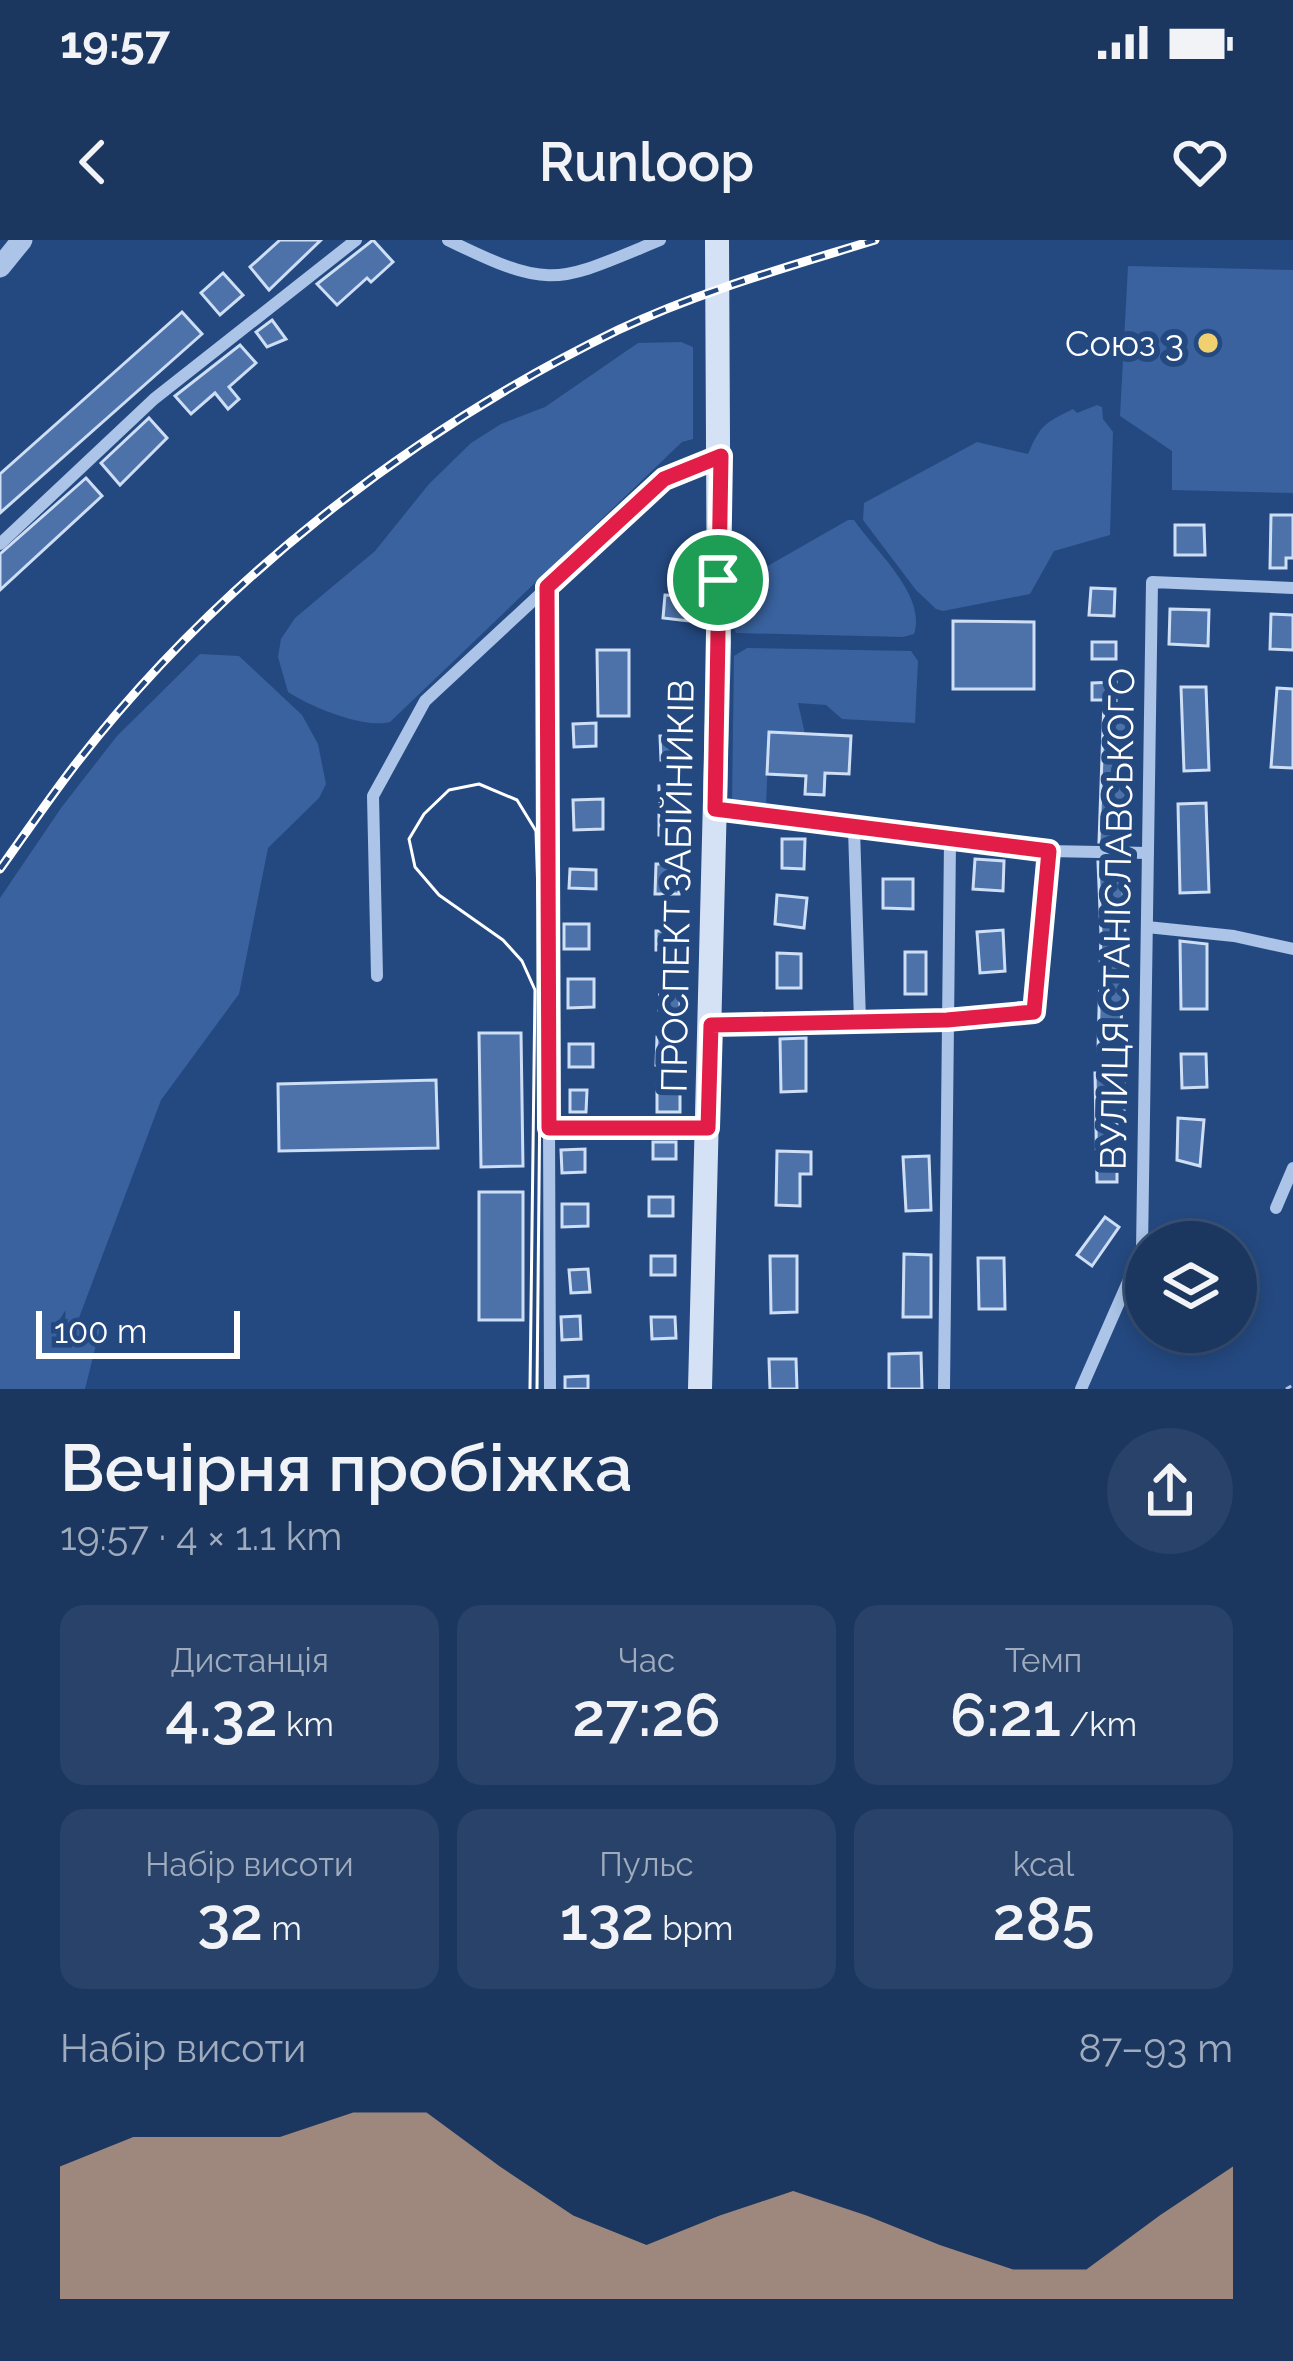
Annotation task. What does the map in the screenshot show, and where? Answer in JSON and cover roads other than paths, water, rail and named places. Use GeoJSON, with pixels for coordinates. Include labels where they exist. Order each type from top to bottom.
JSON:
{"type":"FeatureCollection","features":[{"type":"Feature","properties":{"kind":"main road","name":"ПРОСПЕКТ ЗАБІЙНИКІВ"},"geometry":{"type":"LineString","coordinates":[[700,1389],[721,456],[717,240]]}},
{"type":"Feature","properties":{"kind":"street"},"geometry":{"type":"LineString","coordinates":[[0,266],[22,240]]}},
{"type":"Feature","properties":{"kind":"street"},"geometry":{"type":"LineString","coordinates":[[0,544],[154,399],[356,240]]}},
{"type":"Feature","properties":{"kind":"street"},"geometry":{"type":"LineString","coordinates":[[448,240],[508,270],[539,277],[574,276],[660,240]]}},
{"type":"Feature","properties":{"kind":"street"},"geometry":{"type":"LineString","coordinates":[[377,976],[373,796],[425,700],[664,479],[721,456]]}},
{"type":"Feature","properties":{"kind":"street","name":"ВУЛИЦЯ СТАНІСЛАВСЬКОГО"},"geometry":{"type":"LineString","coordinates":[[1081,1389],[1142,1250],[1153,582],[1293,589]]}},
{"type":"Feature","properties":{"kind":"street"},"geometry":{"type":"LineString","coordinates":[[547,587],[550,1389]]}},
{"type":"Feature","properties":{"kind":"street"},"geometry":{"type":"LineString","coordinates":[[715,809],[950,841],[1049,851],[1148,853]]}},
{"type":"Feature","properties":{"kind":"street"},"geometry":{"type":"LineString","coordinates":[[854,829],[860,1021]]}},
{"type":"Feature","properties":{"kind":"street"},"geometry":{"type":"LineString","coordinates":[[944,1389],[950,841]]}},
{"type":"Feature","properties":{"kind":"street"},"geometry":{"type":"LineString","coordinates":[[711,1025],[947,1020],[1034,1012],[1049,851]]}},
{"type":"Feature","properties":{"kind":"street"},"geometry":{"type":"LineString","coordinates":[[1147,927],[1234,936],[1293,949]]}},
{"type":"Feature","properties":{"kind":"street"},"geometry":{"type":"LineString","coordinates":[[549,1128],[708,1128]]}},
{"type":"Feature","properties":{"kind":"street"},"geometry":{"type":"LineString","coordinates":[[1276,1208],[1293,1168]]}},
{"type":"Feature","properties":{"kind":"tram line"},"geometry":{"type":"LineString","coordinates":[[530,1389],[535,990],[522,961],[503,940],[439,895],[415,867],[409,839],[424,814],[449,790],[479,784],[517,800],[536,831],[541,990],[537,1389]]}},
{"type":"Feature","properties":{"kind":"railway"},"geometry":{"type":"LineString","coordinates":[[0,869],[75,765],[190,634],[254,574],[392,464],[465,415],[618,330],[712,292],[875,240]]}},
{"type":"Feature","properties":{"kind":"place","name":"Союз 3"},"geometry":{"type":"Point","coordinates":[1208,343]}}]}
